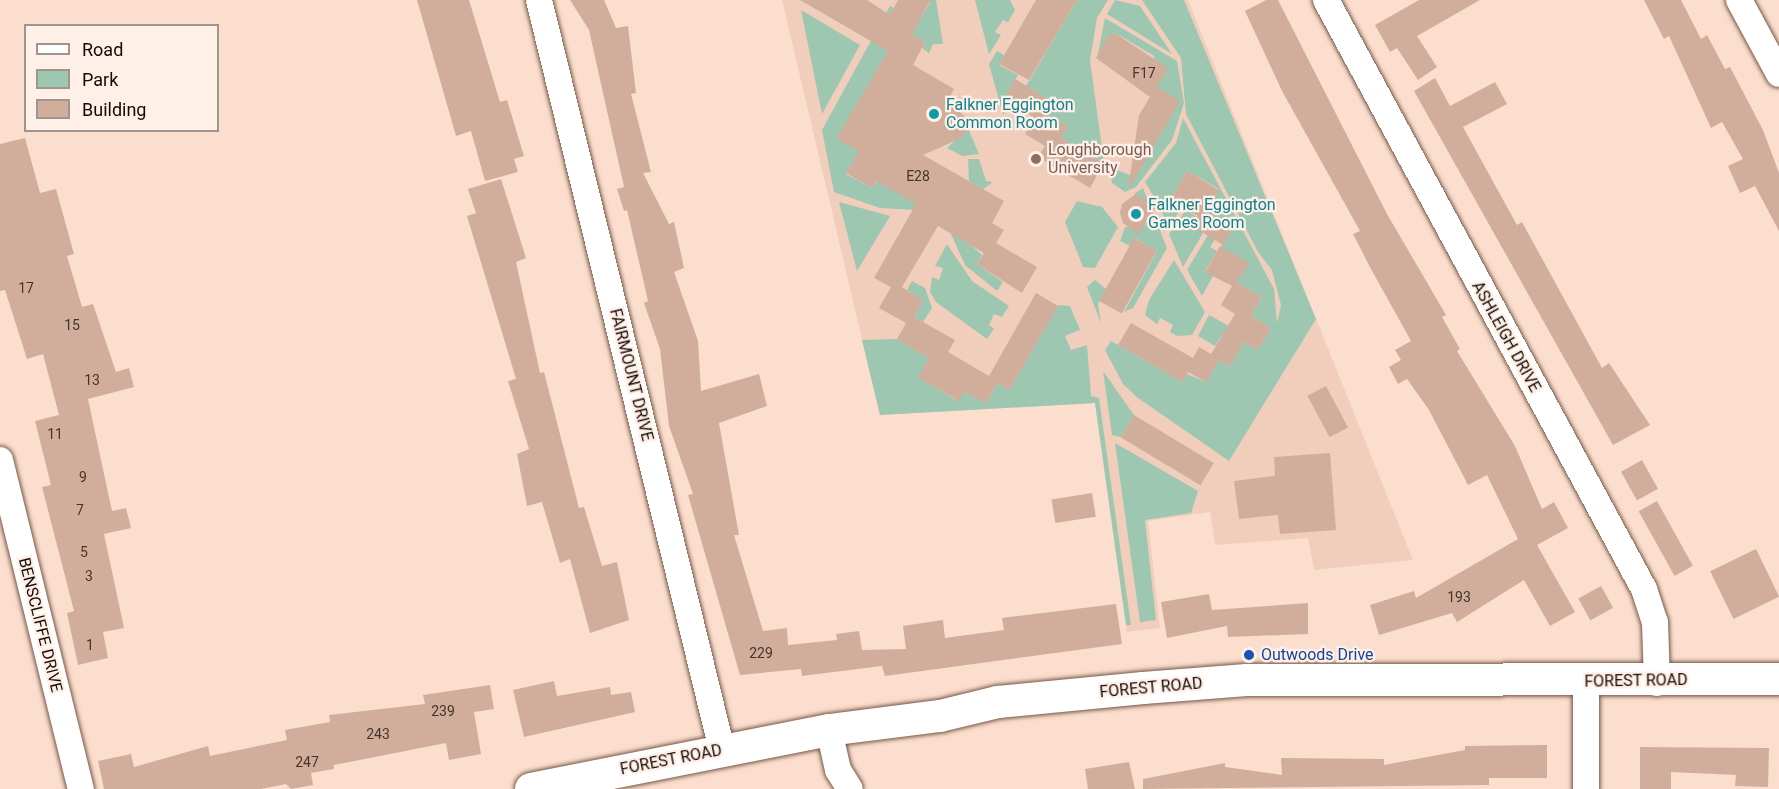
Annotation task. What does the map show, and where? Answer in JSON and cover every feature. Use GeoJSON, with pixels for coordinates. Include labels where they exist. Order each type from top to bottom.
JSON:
{"type":"FeatureCollection","features":[{"type":"Feature","properties":{"kind":"street","name":"FAIRMOUNT DRIVE"},"geometry":{"type":"LineString","coordinates":[[540,0],[722,750]]}},
{"type":"Feature","properties":{"kind":"street","name":"ASHLEIGH DRIVE"},"geometry":{"type":"LineString","coordinates":[[1326,0],[1644,589],[1655,622],[1657,683]]}},
{"type":"Feature","properties":{"kind":"street"},"geometry":{"type":"LineString","coordinates":[[1739,0],[1779,74]]}},
{"type":"Feature","properties":{"kind":"street","name":"BENSCLIFFE DRIVE"},"geometry":{"type":"LineString","coordinates":[[1,469],[81,789]]}},
{"type":"Feature","properties":{"kind":"street","name":"FOREST ROAD"},"geometry":{"type":"LineString","coordinates":[[531,789],[722,750],[830,730],[940,716],[998,702],[1247,680],[1657,683],[1779,679]]}},
{"type":"Feature","properties":{"kind":"street"},"geometry":{"type":"LineString","coordinates":[[1586,682],[1586,789]]}},
{"type":"Feature","properties":{"kind":"street"},"geometry":{"type":"LineString","coordinates":[[830,730],[838,770],[850,789]]}},
{"type":"Feature","properties":{"kind":"shaded area","name":"Loughborough University"},"geometry":{"type":"Polygon","coordinates":[[[782,0],[1188,0],[1413,560],[1314,570],[1308,538],[1215,545],[1210,512],[1148,521],[1160,628],[1127,632],[1095,403],[880,415],[782,0]]]}},
{"type":"Feature","properties":{"kind":"green space"},"geometry":{"type":"Polygon","coordinates":[[[926,0],[936,0],[943,44],[933,44],[929,53],[922,48],[925,42],[908,32],[918,23],[930,3],[926,0]]]}},
{"type":"Feature","properties":{"kind":"green space"},"geometry":{"type":"Polygon","coordinates":[[[975,0],[1010,0],[1015,10],[1008,22],[1003,20],[995,32],[1001,35],[989,54],[975,0]]]}},
{"type":"Feature","properties":{"kind":"green space"},"geometry":{"type":"Polygon","coordinates":[[[1077,0],[1108,0],[1097,18],[1090,60],[1104,163],[1061,138],[1067,127],[1049,116],[1056,104],[1026,86],[1077,0]]]}},
{"type":"Feature","properties":{"kind":"green space"},"geometry":{"type":"Polygon","coordinates":[[[1115,0],[1140,6],[1172,54],[1107,14],[1115,0]]]}},
{"type":"Feature","properties":{"kind":"green space"},"geometry":{"type":"Polygon","coordinates":[[[1142,0],[1184,0],[1316,319],[1229,461],[1138,398],[1123,384],[1105,350],[1111,341],[1182,382],[1187,374],[1206,382],[1219,360],[1230,366],[1244,342],[1258,350],[1271,328],[1251,316],[1262,297],[1237,283],[1221,247],[1233,227],[1206,212],[1219,189],[1187,171],[1170,201],[1182,207],[1167,230],[1162,210],[1145,182],[1176,143],[1183,118],[1274,289],[1277,323],[1281,305],[1272,270],[1258,252],[1186,114],[1181,58],[1142,0]]]}},
{"type":"Feature","properties":{"kind":"green space"},"geometry":{"type":"Polygon","coordinates":[[[890,6],[894,8],[886,22],[900,30],[859,151],[846,174],[872,188],[879,177],[903,184],[982,255],[977,264],[1003,282],[997,291],[965,265],[946,223],[930,211],[880,208],[834,192],[822,130],[890,6]]]}},
{"type":"Feature","properties":{"kind":"green space"},"geometry":{"type":"Polygon","coordinates":[[[801,10],[860,45],[822,114],[801,10]]]}},
{"type":"Feature","properties":{"kind":"green space"},"geometry":{"type":"Polygon","coordinates":[[[1105,18],[1177,61],[1184,103],[1172,140],[1136,187],[1125,192],[1112,183],[1109,167],[1135,177],[1157,87],[1154,56],[1119,35],[1098,54],[1105,18]]]}},
{"type":"Feature","properties":{"kind":"green space"},"geometry":{"type":"Polygon","coordinates":[[[997,51],[1004,55],[999,65],[1018,75],[1004,99],[1011,103],[1003,115],[989,64],[997,51]]]}},
{"type":"Feature","properties":{"kind":"green space"},"geometry":{"type":"Polygon","coordinates":[[[968,128],[979,154],[962,156],[947,148],[968,128]]]}},
{"type":"Feature","properties":{"kind":"green space"},"geometry":{"type":"Polygon","coordinates":[[[968,159],[979,159],[986,181],[993,182],[983,189],[969,181],[968,159]]]}},
{"type":"Feature","properties":{"kind":"green space"},"geometry":{"type":"Polygon","coordinates":[[[1143,188],[1167,248],[1133,308],[1124,312],[1157,251],[1135,238],[1130,246],[1120,241],[1125,227],[1141,228],[1152,217],[1152,211],[1134,194],[1143,188]]]}},
{"type":"Feature","properties":{"kind":"green space"},"geometry":{"type":"Polygon","coordinates":[[[1077,201],[1102,207],[1118,227],[1095,268],[1083,267],[1065,222],[1077,201]]]}},
{"type":"Feature","properties":{"kind":"green space"},"geometry":{"type":"Polygon","coordinates":[[[839,202],[890,216],[857,271],[839,202]]]}},
{"type":"Feature","properties":{"kind":"green space"},"geometry":{"type":"Polygon","coordinates":[[[1186,210],[1197,217],[1203,233],[1183,267],[1169,234],[1186,210]]]}},
{"type":"Feature","properties":{"kind":"green space"},"geometry":{"type":"Polygon","coordinates":[[[1208,235],[1215,239],[1210,247],[1217,251],[1205,271],[1213,276],[1202,296],[1187,270],[1208,235]]]}},
{"type":"Feature","properties":{"kind":"green space"},"geometry":{"type":"Polygon","coordinates":[[[947,244],[972,281],[1009,306],[1002,317],[994,314],[989,325],[994,329],[987,339],[936,302],[930,292],[932,277],[939,280],[943,268],[935,266],[947,244]]]}},
{"type":"Feature","properties":{"kind":"green space"},"geometry":{"type":"Polygon","coordinates":[[[1174,260],[1205,312],[1192,335],[1177,336],[1170,332],[1173,325],[1160,318],[1157,324],[1145,315],[1149,300],[1174,260]]]}},
{"type":"Feature","properties":{"kind":"green space"},"geometry":{"type":"Polygon","coordinates":[[[1095,280],[1106,289],[1098,304],[1101,323],[1087,287],[1095,280]]]}},
{"type":"Feature","properties":{"kind":"green space"},"geometry":{"type":"Polygon","coordinates":[[[912,281],[925,288],[932,308],[923,322],[914,317],[923,300],[907,290],[912,281]]]}},
{"type":"Feature","properties":{"kind":"green space"},"geometry":{"type":"Polygon","coordinates":[[[1058,305],[1070,306],[1080,330],[1065,336],[1071,350],[1087,345],[1091,396],[1099,398],[1131,625],[1126,625],[1095,403],[880,415],[862,340],[897,339],[929,358],[919,378],[958,401],[964,392],[986,403],[997,383],[1009,390],[1058,305]]]}},
{"type":"Feature","properties":{"kind":"green space"},"geometry":{"type":"Polygon","coordinates":[[[1209,315],[1240,332],[1236,340],[1224,332],[1215,346],[1198,336],[1209,315]]]}},
{"type":"Feature","properties":{"kind":"green space"},"geometry":{"type":"Polygon","coordinates":[[[1103,371],[1134,415],[1121,437],[1112,435],[1103,371]]]}},
{"type":"Feature","properties":{"kind":"green space"},"geometry":{"type":"Polygon","coordinates":[[[1115,443],[1198,491],[1191,513],[1145,520],[1156,620],[1140,622],[1115,443]]]}},
{"type":"Feature","properties":{"kind":"building"},"geometry":{"type":"Polygon","coordinates":[[[417,0],[469,0],[500,102],[507,100],[524,156],[514,159],[518,172],[485,181],[471,131],[456,136],[417,0]]]}},
{"type":"Feature","properties":{"kind":"building"},"geometry":{"type":"Polygon","coordinates":[[[570,0],[604,0],[616,28],[628,26],[636,93],[631,94],[651,172],[643,173],[669,224],[674,222],[684,268],[674,272],[698,341],[701,391],[759,374],[767,406],[719,423],[739,535],[734,535],[763,631],[787,628],[788,645],[837,640],[836,634],[859,631],[862,650],[906,649],[903,626],[943,620],[945,638],[1004,630],[1002,618],[1116,604],[1122,644],[885,676],[882,666],[802,676],[801,669],[740,675],[688,495],[693,494],[669,426],[660,349],[644,303],[648,301],[627,210],[624,211],[617,189],[624,187],[589,30],[570,0]]]}},
{"type":"Feature","properties":{"kind":"building"},"geometry":{"type":"Polygon","coordinates":[[[800,0],[867,0],[890,15],[898,0],[931,0],[912,34],[925,42],[913,65],[954,89],[948,101],[965,117],[968,128],[961,138],[923,155],[1004,201],[992,223],[1004,230],[996,243],[1037,267],[1022,293],[977,264],[984,253],[938,226],[902,287],[923,300],[914,317],[955,340],[948,352],[989,376],[1036,293],[1058,306],[1009,390],[997,383],[986,403],[964,392],[959,401],[918,378],[929,358],[897,339],[906,323],[879,308],[891,287],[874,278],[916,204],[876,181],[872,188],[846,173],[859,151],[836,139],[888,51],[800,0]]]}},
{"type":"Feature","properties":{"kind":"building"},"geometry":{"type":"Polygon","coordinates":[[[1036,0],[1077,0],[1029,80],[999,64],[1036,0]]]}},
{"type":"Feature","properties":{"kind":"building"},"geometry":{"type":"Polygon","coordinates":[[[1266,0],[1278,0],[1387,214],[1446,315],[1442,317],[1460,349],[1457,351],[1515,446],[1542,509],[1554,502],[1568,528],[1537,545],[1575,612],[1550,626],[1524,580],[1457,622],[1452,613],[1379,635],[1370,605],[1414,591],[1416,598],[1518,539],[1487,475],[1468,485],[1429,410],[1407,379],[1398,384],[1389,367],[1401,360],[1395,350],[1411,341],[1353,234],[1360,231],[1282,91],[1245,11],[1266,0]]]}},
{"type":"Feature","properties":{"kind":"building"},"geometry":{"type":"Polygon","coordinates":[[[1419,0],[1480,0],[1417,36],[1437,67],[1418,80],[1397,48],[1390,52],[1375,25],[1419,0]]]}},
{"type":"Feature","properties":{"kind":"building"},"geometry":{"type":"Polygon","coordinates":[[[1644,0],[1681,0],[1701,39],[1707,35],[1725,69],[1730,67],[1763,130],[1779,173],[1779,231],[1755,186],[1740,193],[1728,166],[1743,159],[1722,122],[1711,128],[1669,36],[1664,39],[1644,0]]]}},
{"type":"Feature","properties":{"kind":"building"},"geometry":{"type":"Polygon","coordinates":[[[1109,34],[1118,35],[1168,68],[1157,87],[1180,101],[1128,190],[1139,115],[1150,97],[1096,58],[1109,34]]]}},
{"type":"Feature","properties":{"kind":"building"},"geometry":{"type":"Polygon","coordinates":[[[1435,78],[1450,106],[1495,82],[1507,104],[1463,127],[1517,225],[1522,222],[1602,368],[1609,363],[1650,425],[1613,445],[1414,91],[1435,78]]]}},
{"type":"Feature","properties":{"kind":"building"},"geometry":{"type":"Polygon","coordinates":[[[1015,79],[1056,104],[1049,116],[1068,127],[1061,138],[1104,163],[1090,188],[1038,157],[1045,146],[1025,134],[1035,118],[1004,99],[1015,79]]]}},
{"type":"Feature","properties":{"kind":"building"},"geometry":{"type":"Polygon","coordinates":[[[25,138],[40,193],[56,189],[74,254],[67,256],[82,307],[93,304],[116,372],[129,368],[134,387],[88,399],[112,511],[126,508],[131,528],[104,534],[124,628],[103,632],[108,658],[78,665],[67,613],[74,611],[42,487],[51,485],[35,421],[59,415],[43,354],[27,359],[5,290],[0,291],[0,144],[25,138]]]}},
{"type":"Feature","properties":{"kind":"building"},"geometry":{"type":"Polygon","coordinates":[[[1187,171],[1219,190],[1206,212],[1233,228],[1223,245],[1192,226],[1198,216],[1170,201],[1187,171]]]}},
{"type":"Feature","properties":{"kind":"building"},"geometry":{"type":"Polygon","coordinates":[[[501,179],[526,258],[516,262],[540,373],[544,372],[579,508],[584,507],[602,566],[617,562],[629,620],[590,633],[570,559],[560,563],[542,502],[527,506],[517,454],[529,449],[508,381],[516,379],[467,216],[476,213],[468,189],[501,179]]]}},
{"type":"Feature","properties":{"kind":"building","name":"Falkner Eggington Games Room"},"geometry":{"type":"Polygon","coordinates":[[[1136,194],[1156,207],[1138,234],[1123,223],[1120,213],[1122,204],[1136,194]]]}},
{"type":"Feature","properties":{"kind":"building"},"geometry":{"type":"Polygon","coordinates":[[[1134,238],[1157,251],[1122,314],[1099,301],[1134,238]]]}},
{"type":"Feature","properties":{"kind":"building"},"geometry":{"type":"Polygon","coordinates":[[[1220,246],[1249,263],[1237,283],[1262,297],[1251,316],[1271,328],[1258,350],[1244,342],[1230,366],[1219,360],[1206,382],[1188,372],[1182,382],[1118,345],[1131,323],[1193,358],[1199,347],[1211,354],[1235,314],[1221,305],[1232,286],[1205,272],[1220,246]]]}},
{"type":"Feature","properties":{"kind":"building"},"geometry":{"type":"Polygon","coordinates":[[[1326,386],[1348,427],[1330,437],[1307,396],[1326,386]]]}},
{"type":"Feature","properties":{"kind":"building"},"geometry":{"type":"Polygon","coordinates":[[[1134,415],[1214,463],[1200,485],[1121,437],[1134,415]]]}},
{"type":"Feature","properties":{"kind":"building"},"geometry":{"type":"Polygon","coordinates":[[[1330,453],[1336,530],[1280,534],[1278,515],[1239,519],[1234,481],[1275,476],[1274,457],[1330,453]]]}},
{"type":"Feature","properties":{"kind":"building"},"geometry":{"type":"Polygon","coordinates":[[[1642,460],[1658,489],[1637,500],[1621,472],[1642,460]]]}},
{"type":"Feature","properties":{"kind":"building"},"geometry":{"type":"Polygon","coordinates":[[[1092,493],[1096,517],[1055,523],[1052,499],[1092,493]]]}},
{"type":"Feature","properties":{"kind":"building"},"geometry":{"type":"Polygon","coordinates":[[[1657,501],[1693,566],[1675,576],[1639,511],[1657,501]]]}},
{"type":"Feature","properties":{"kind":"building"},"geometry":{"type":"Polygon","coordinates":[[[1756,549],[1779,597],[1733,619],[1710,571],[1756,549]]]}},
{"type":"Feature","properties":{"kind":"building"},"geometry":{"type":"Polygon","coordinates":[[[1601,586],[1613,608],[1590,620],[1578,599],[1601,586]]]}},
{"type":"Feature","properties":{"kind":"building"},"geometry":{"type":"Polygon","coordinates":[[[1209,594],[1212,610],[1308,603],[1308,634],[1228,637],[1227,626],[1167,638],[1161,602],[1209,594]]]}},
{"type":"Feature","properties":{"kind":"building"},"geometry":{"type":"Polygon","coordinates":[[[554,681],[557,696],[610,687],[611,695],[631,692],[635,712],[524,737],[513,690],[554,681]]]}},
{"type":"Feature","properties":{"kind":"building"},"geometry":{"type":"Polygon","coordinates":[[[490,685],[494,709],[474,712],[481,754],[449,760],[446,743],[334,765],[334,769],[311,773],[313,785],[291,789],[286,784],[261,789],[104,789],[98,761],[131,754],[134,767],[208,746],[210,756],[287,740],[285,730],[330,722],[329,715],[425,704],[423,695],[490,685]]]}},
{"type":"Feature","properties":{"kind":"building"},"geometry":{"type":"Polygon","coordinates":[[[1547,745],[1547,778],[1489,778],[1489,785],[1143,789],[1143,779],[1225,763],[1225,767],[1282,775],[1281,758],[1384,759],[1384,765],[1465,750],[1465,746],[1547,745]]]}},
{"type":"Feature","properties":{"kind":"building"},"geometry":{"type":"Polygon","coordinates":[[[1640,747],[1769,748],[1768,787],[1735,786],[1736,775],[1671,772],[1671,789],[1640,789],[1640,747]]]}},
{"type":"Feature","properties":{"kind":"building"},"geometry":{"type":"Polygon","coordinates":[[[1129,762],[1135,789],[1088,789],[1085,769],[1129,762]]]}},
{"type":"Feature","properties":{"kind":"place","name":"Falkner Eggington Common Room"},"geometry":{"type":"Point","coordinates":[934,114]}},
{"type":"Feature","properties":{"kind":"place","name":"Loughborough University"},"geometry":{"type":"Point","coordinates":[1036,159]}},
{"type":"Feature","properties":{"kind":"place","name":"Falkner Eggington Games Room"},"geometry":{"type":"Point","coordinates":[1136,214]}},
{"type":"Feature","properties":{"kind":"place","name":"Outwoods Drive"},"geometry":{"type":"Point","coordinates":[1249,655]}}]}
